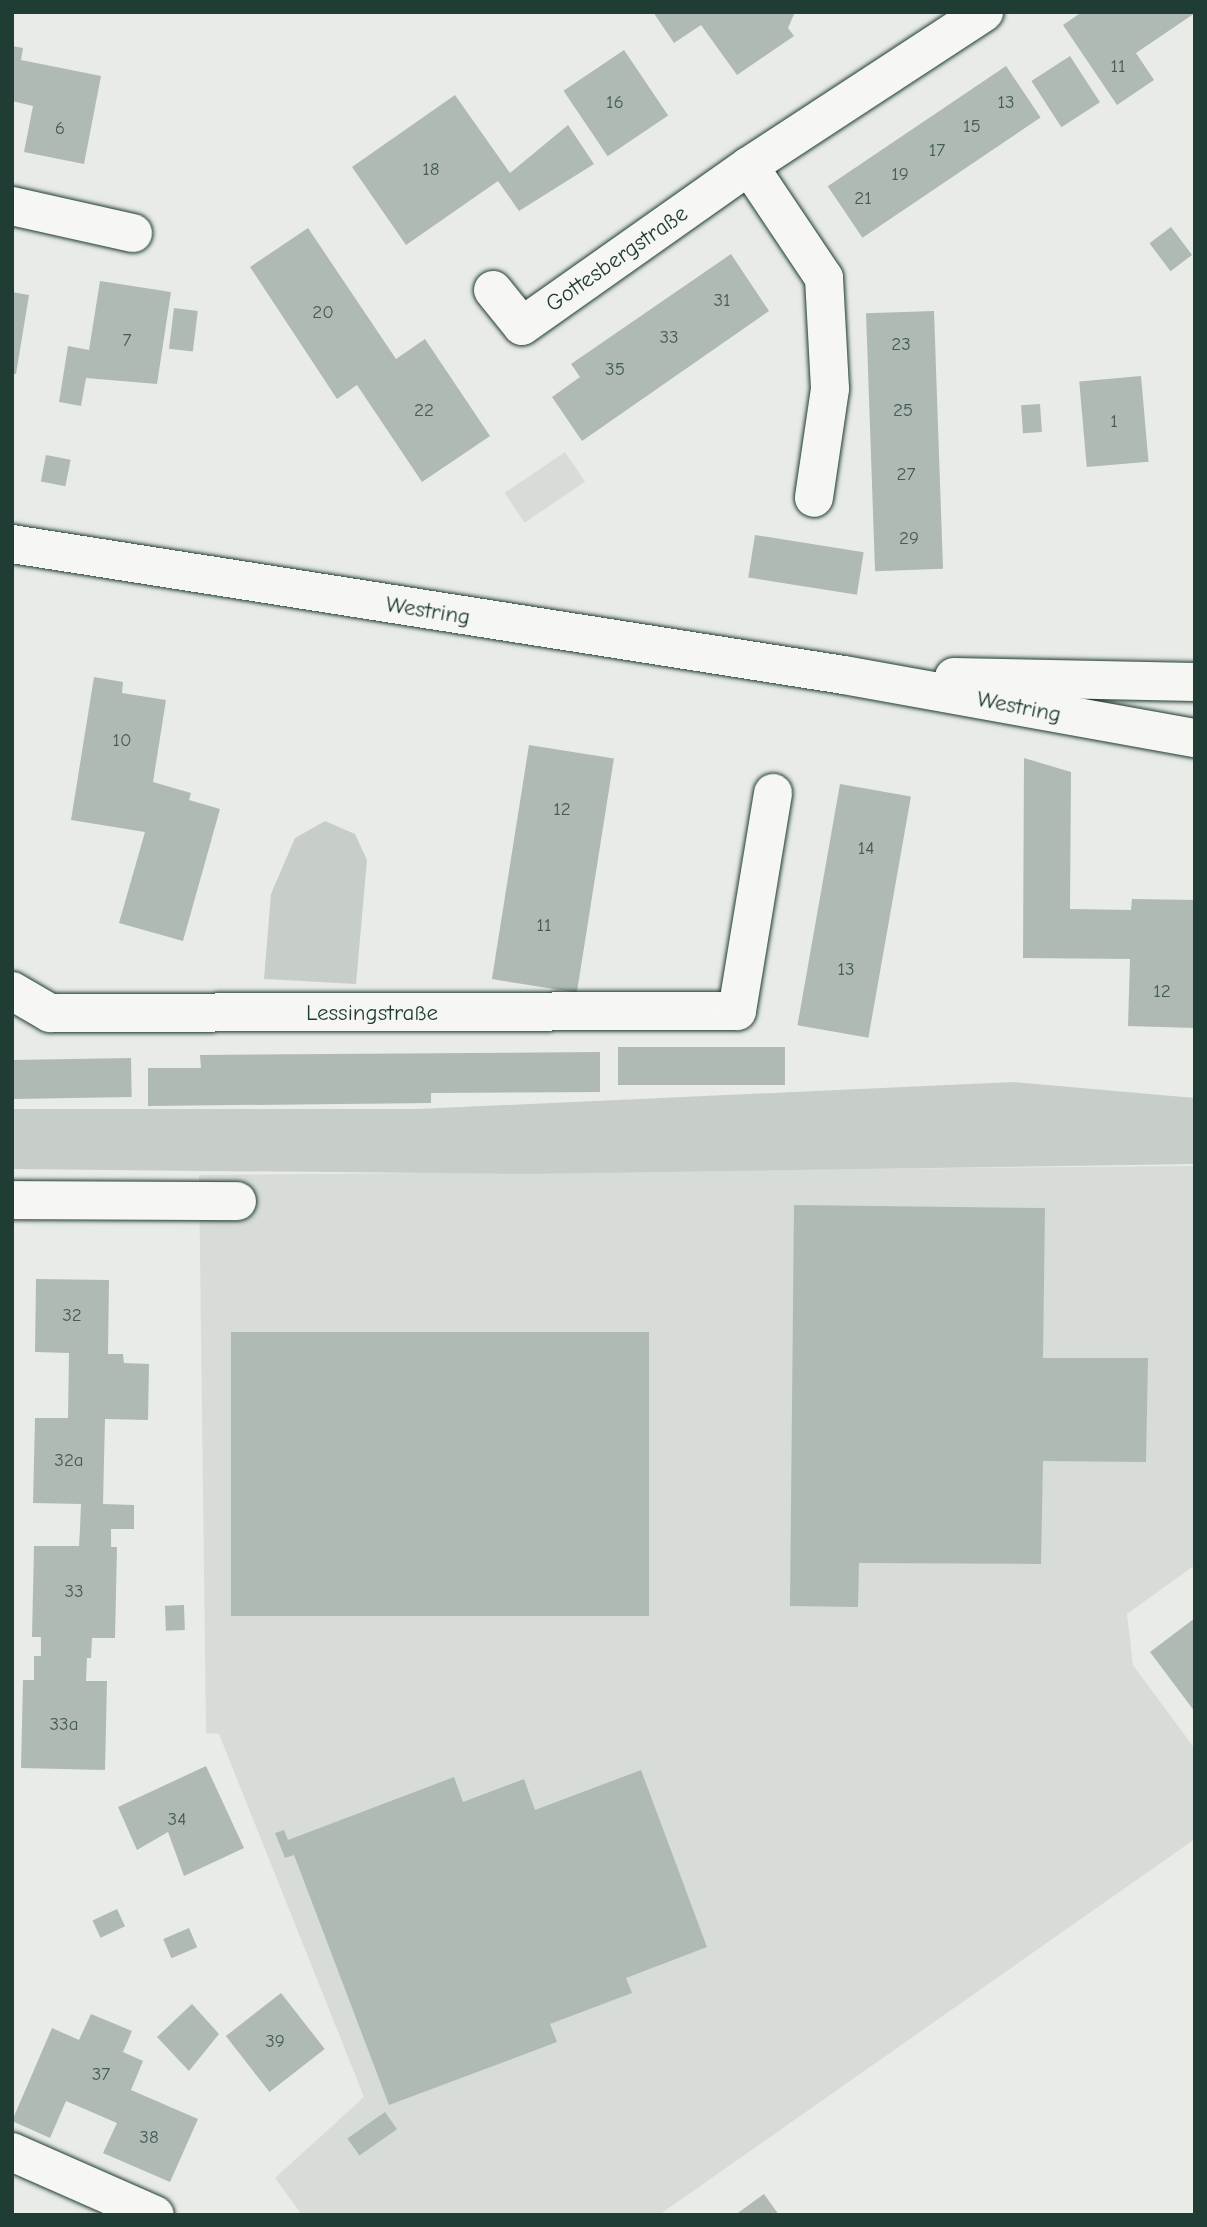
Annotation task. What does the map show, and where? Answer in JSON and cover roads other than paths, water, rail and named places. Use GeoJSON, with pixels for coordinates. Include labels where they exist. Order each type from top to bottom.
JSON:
{"type":"FeatureCollection","features":[{"type":"Feature","properties":{"kind":"street","name":"Gottesbergstraße"},"geometry":{"type":"LineString","coordinates":[[494,290],[522,326],[749,166],[985,12]]}},
{"type":"Feature","properties":{"kind":"street"},"geometry":{"type":"LineString","coordinates":[[749,166],[824,278],[830,389],[814,498]]}},
{"type":"Feature","properties":{"kind":"street"},"geometry":{"type":"LineString","coordinates":[[12,206],[133,233]]}},
{"type":"Feature","properties":{"kind":"street","name":"Westring"},"geometry":{"type":"LineString","coordinates":[[12,544],[844,675],[1195,738]]}},
{"type":"Feature","properties":{"kind":"street","name":"Westring"},"geometry":{"type":"LineString","coordinates":[[844,675],[1195,682]]}},
{"type":"Feature","properties":{"kind":"street","name":"Lessingstraße"},"geometry":{"type":"LineString","coordinates":[[12,991],[50,1013],[737,1011],[773,793]]}},
{"type":"Feature","properties":{"kind":"street"},"geometry":{"type":"LineString","coordinates":[[12,1200],[237,1202]]}},
{"type":"Feature","properties":{"kind":"street"},"geometry":{"type":"LineString","coordinates":[[12,2152],[155,2215]]}}]}
